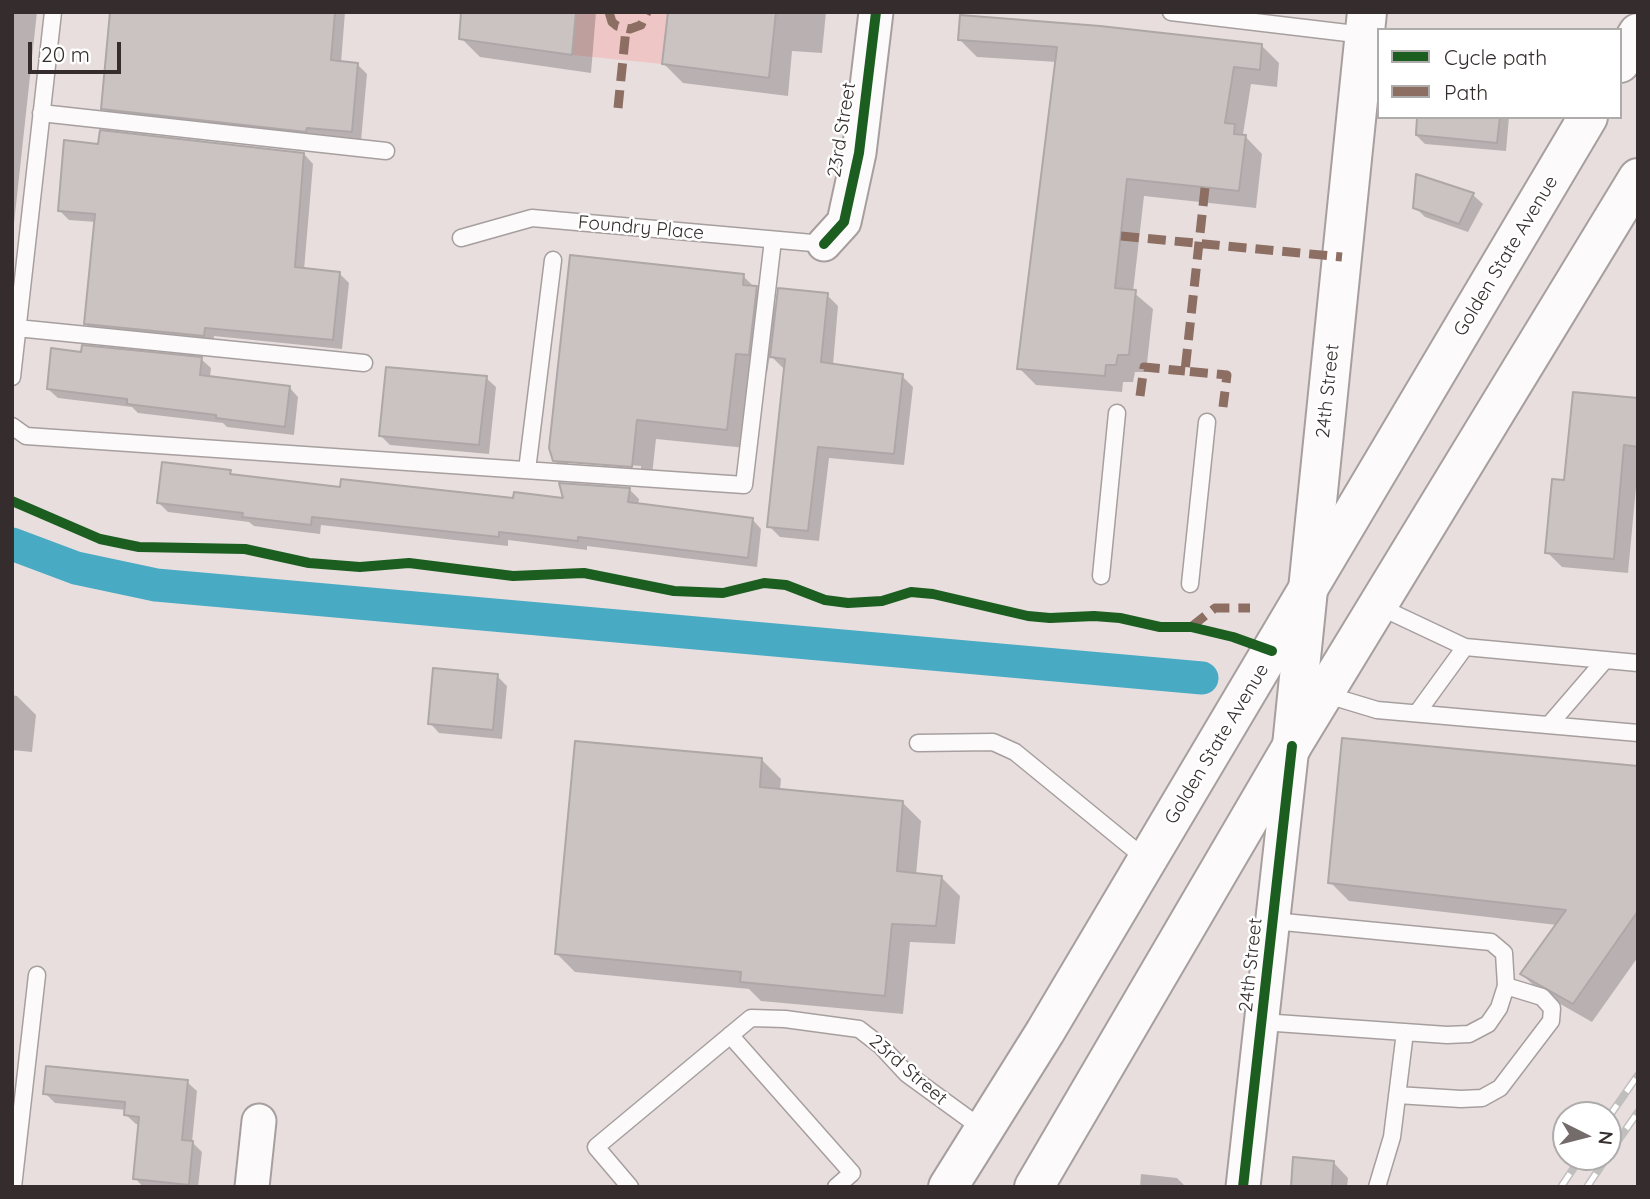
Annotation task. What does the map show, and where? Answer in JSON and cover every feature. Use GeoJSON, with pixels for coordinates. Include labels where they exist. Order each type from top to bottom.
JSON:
{"type":"FeatureCollection","features":[{"type":"Feature","properties":{"kind":"main road","name":"24th Street"},"geometry":{"type":"LineString","coordinates":[[1292,746],[1366,24]]}},
{"type":"Feature","properties":{"kind":"main road"},"geometry":{"type":"LineString","coordinates":[[1622,60],[1638,33]]}},
{"type":"Feature","properties":{"kind":"main road","name":"Golden State Avenue"},"geometry":{"type":"LineString","coordinates":[[948,1187],[1045,1032],[1587,119]]}},
{"type":"Feature","properties":{"kind":"main road"},"geometry":{"type":"LineString","coordinates":[[1034,1187],[1292,746],[1638,178]]}},
{"type":"Feature","properties":{"kind":"street","name":"23rd Street"},"geometry":{"type":"LineString","coordinates":[[824,244],[844,222],[859,153],[876,12]]}},
{"type":"Feature","properties":{"kind":"street","name":"24th Street"},"geometry":{"type":"LineString","coordinates":[[1243,1187],[1292,746]]}},
{"type":"Feature","properties":{"kind":"street"},"geometry":{"type":"LineString","coordinates":[[252,1187],[259,1121]]}},
{"type":"Feature","properties":{"kind":"lane"},"geometry":{"type":"LineString","coordinates":[[12,377],[53,12]]}},
{"type":"Feature","properties":{"kind":"lane"},"geometry":{"type":"LineString","coordinates":[[1171,12],[1366,24]]}},
{"type":"Feature","properties":{"kind":"lane"},"geometry":{"type":"LineString","coordinates":[[41,113],[386,151]]}},
{"type":"Feature","properties":{"kind":"lane","name":"Foundry Place"},"geometry":{"type":"LineString","coordinates":[[461,238],[532,218],[824,244]]}},
{"type":"Feature","properties":{"kind":"lane"},"geometry":{"type":"LineString","coordinates":[[12,426],[26,436],[744,485],[773,240]]}},
{"type":"Feature","properties":{"kind":"lane"},"geometry":{"type":"LineString","coordinates":[[527,470],[553,260]]}},
{"type":"Feature","properties":{"kind":"lane"},"geometry":{"type":"LineString","coordinates":[[17,328],[364,363]]}},
{"type":"Feature","properties":{"kind":"lane"},"geometry":{"type":"LineString","coordinates":[[1101,576],[1117,413]]}},
{"type":"Feature","properties":{"kind":"lane"},"geometry":{"type":"LineString","coordinates":[[1190,584],[1207,422]]}},
{"type":"Feature","properties":{"kind":"lane"},"geometry":{"type":"LineString","coordinates":[[1378,606],[1465,648],[1638,663]]}},
{"type":"Feature","properties":{"kind":"lane"},"geometry":{"type":"LineString","coordinates":[[1417,713],[1465,648]]}},
{"type":"Feature","properties":{"kind":"lane"},"geometry":{"type":"LineString","coordinates":[[1549,725],[1605,660]]}},
{"type":"Feature","properties":{"kind":"lane"},"geometry":{"type":"LineString","coordinates":[[1324,694],[1377,710],[1638,733]]}},
{"type":"Feature","properties":{"kind":"lane"},"geometry":{"type":"LineString","coordinates":[[918,743],[993,741],[1015,752],[1147,860]]}},
{"type":"Feature","properties":{"kind":"lane"},"geometry":{"type":"LineString","coordinates":[[1262,1022],[1447,1035],[1469,1034],[1488,1024],[1499,1008],[1506,986],[1504,953],[1491,942],[1273,921]]}},
{"type":"Feature","properties":{"kind":"lane"},"geometry":{"type":"LineString","coordinates":[[13,1187],[37,975]]}},
{"type":"Feature","properties":{"kind":"lane"},"geometry":{"type":"LineString","coordinates":[[1397,1095],[1482,1098],[1500,1088],[1551,1021],[1552,1008],[1542,998],[1506,986]]}},
{"type":"Feature","properties":{"kind":"lane","name":"23rd Street"},"geometry":{"type":"LineString","coordinates":[[630,1187],[596,1147],[751,1017],[785,1018],[859,1029],[881,1046],[907,1074],[984,1129]]}},
{"type":"Feature","properties":{"kind":"lane"},"geometry":{"type":"LineString","coordinates":[[1377,1187],[1392,1137],[1405,1032]]}},
{"type":"Feature","properties":{"kind":"lane"},"geometry":{"type":"LineString","coordinates":[[730,1035],[852,1173],[836,1187]]}},
{"type":"Feature","properties":{"kind":"shaded area"},"geometry":{"type":"Polygon","coordinates":[[[576,12],[668,12],[662,64],[572,55],[576,12]]]}},
{"type":"Feature","properties":{"kind":"building"},"geometry":{"type":"Polygon","coordinates":[[[110,12],[335,12],[331,60],[358,63],[352,132],[307,128],[306,132],[101,109],[110,12]]]}},
{"type":"Feature","properties":{"kind":"building"},"geometry":{"type":"Polygon","coordinates":[[[461,12],[576,12],[572,55],[459,39],[461,12]]]}},
{"type":"Feature","properties":{"kind":"building"},"geometry":{"type":"Polygon","coordinates":[[[668,12],[776,12],[769,78],[662,64],[668,12]]]}},
{"type":"Feature","properties":{"kind":"building"},"geometry":{"type":"Polygon","coordinates":[[[960,15],[1100,26],[1262,44],[1260,70],[1234,67],[1225,123],[1235,124],[1234,134],[1246,135],[1239,191],[1127,179],[1115,288],[1136,290],[1129,355],[1118,355],[1116,365],[1106,365],[1105,376],[1017,369],[1057,47],[958,40],[960,15]]]}},
{"type":"Feature","properties":{"kind":"building"},"geometry":{"type":"Polygon","coordinates":[[[1417,119],[1500,119],[1497,143],[1416,135],[1417,119]]]}},
{"type":"Feature","properties":{"kind":"building"},"geometry":{"type":"Polygon","coordinates":[[[100,130],[304,153],[295,267],[340,272],[333,340],[205,328],[204,336],[84,324],[95,214],[58,211],[64,140],[98,144],[100,130]]]}},
{"type":"Feature","properties":{"kind":"building"},"geometry":{"type":"Polygon","coordinates":[[[1416,174],[1474,193],[1459,224],[1413,208],[1416,174]]]}},
{"type":"Feature","properties":{"kind":"building"},"geometry":{"type":"Polygon","coordinates":[[[570,255],[744,274],[743,285],[757,286],[749,355],[736,354],[727,430],[637,420],[632,467],[553,461],[549,448],[570,255]]]}},
{"type":"Feature","properties":{"kind":"building"},"geometry":{"type":"Polygon","coordinates":[[[778,288],[828,293],[821,362],[903,374],[894,454],[818,447],[808,531],[767,527],[785,359],[770,357],[778,288]]]}},
{"type":"Feature","properties":{"kind":"building"},"geometry":{"type":"Polygon","coordinates":[[[82,345],[202,357],[200,375],[290,386],[285,427],[127,404],[127,399],[47,389],[51,348],[81,352],[82,345]]]}},
{"type":"Feature","properties":{"kind":"building"},"geometry":{"type":"Polygon","coordinates":[[[386,367],[487,376],[479,445],[379,436],[386,367]]]}},
{"type":"Feature","properties":{"kind":"building"},"geometry":{"type":"Polygon","coordinates":[[[1573,392],[1638,398],[1638,447],[1624,445],[1614,559],[1545,553],[1552,479],[1564,480],[1573,392]]]}},
{"type":"Feature","properties":{"kind":"building"},"geometry":{"type":"Polygon","coordinates":[[[162,462],[231,470],[230,474],[340,487],[341,479],[513,498],[514,492],[563,498],[559,483],[630,488],[628,502],[753,518],[748,558],[578,537],[578,541],[499,532],[499,537],[312,517],[311,525],[242,517],[243,513],[157,503],[162,462]]]}},
{"type":"Feature","properties":{"kind":"building"},"geometry":{"type":"Polygon","coordinates":[[[433,668],[498,674],[493,730],[428,724],[433,668]]]}},
{"type":"Feature","properties":{"kind":"building"},"geometry":{"type":"Polygon","coordinates":[[[1342,738],[1638,766],[1638,911],[1573,1004],[1520,974],[1566,910],[1328,883],[1342,738]]]}},
{"type":"Feature","properties":{"kind":"building"},"geometry":{"type":"Polygon","coordinates":[[[575,741],[762,758],[760,787],[903,801],[897,871],[942,876],[936,926],[892,924],[885,996],[740,982],[741,972],[555,954],[575,741]]]}},
{"type":"Feature","properties":{"kind":"building"},"geometry":{"type":"Polygon","coordinates":[[[46,1066],[188,1080],[182,1140],[193,1141],[189,1185],[133,1179],[139,1117],[124,1115],[125,1102],[43,1094],[46,1066]]]}},
{"type":"Feature","properties":{"kind":"building"},"geometry":{"type":"Polygon","coordinates":[[[1293,1157],[1334,1161],[1332,1187],[1291,1187],[1293,1157]]]}},
{"type":"Feature","properties":{"kind":"waterway"},"geometry":{"type":"LineString","coordinates":[[12,544],[76,568],[156,585],[1202,678]]}},
{"type":"Feature","properties":{"kind":"railway"},"geometry":{"type":"LineString","coordinates":[[1620,1101],[1638,1075]]}},
{"type":"Feature","properties":{"kind":"railway"},"geometry":{"type":"LineString","coordinates":[[1622,1135],[1638,1112]]}},
{"type":"Feature","properties":{"kind":"railway"},"geometry":{"type":"LineString","coordinates":[[1561,1187],[1572,1171]]}},
{"type":"Feature","properties":{"kind":"railway"},"geometry":{"type":"LineString","coordinates":[[1587,1187],[1598,1171]]}},
{"type":"Feature","properties":{"kind":"marked path"},"geometry":{"type":"LineString","coordinates":[[609,12],[612,22],[630,29],[641,25],[647,12]]}},
{"type":"Feature","properties":{"kind":"marked path"},"geometry":{"type":"LineString","coordinates":[[618,108],[626,29]]}},
{"type":"Feature","properties":{"kind":"marked path"},"geometry":{"type":"LineString","coordinates":[[1205,188],[1185,371],[1227,375],[1223,407]]}},
{"type":"Feature","properties":{"kind":"marked path"},"geometry":{"type":"LineString","coordinates":[[1121,236],[1342,257]]}},
{"type":"Feature","properties":{"kind":"marked path"},"geometry":{"type":"LineString","coordinates":[[1140,396],[1144,367],[1185,371]]}},
{"type":"Feature","properties":{"kind":"marked path"},"geometry":{"type":"LineString","coordinates":[[1191,627],[1215,608],[1250,608]]}},
{"type":"Feature","properties":{"kind":"cycle path"},"geometry":{"type":"LineString","coordinates":[[824,244],[844,222],[859,153],[876,12]]}},
{"type":"Feature","properties":{"kind":"cycle path"},"geometry":{"type":"LineString","coordinates":[[12,501],[100,539],[139,547],[245,549],[309,563],[360,567],[409,563],[513,576],[584,573],[674,591],[723,593],[764,583],[786,585],[825,600],[848,603],[882,601],[911,592],[933,594],[1028,616],[1094,616],[1120,618],[1160,627],[1191,627],[1233,637],[1272,651]]}},
{"type":"Feature","properties":{"kind":"cycle path"},"geometry":{"type":"LineString","coordinates":[[1243,1187],[1292,746]]}}]}
